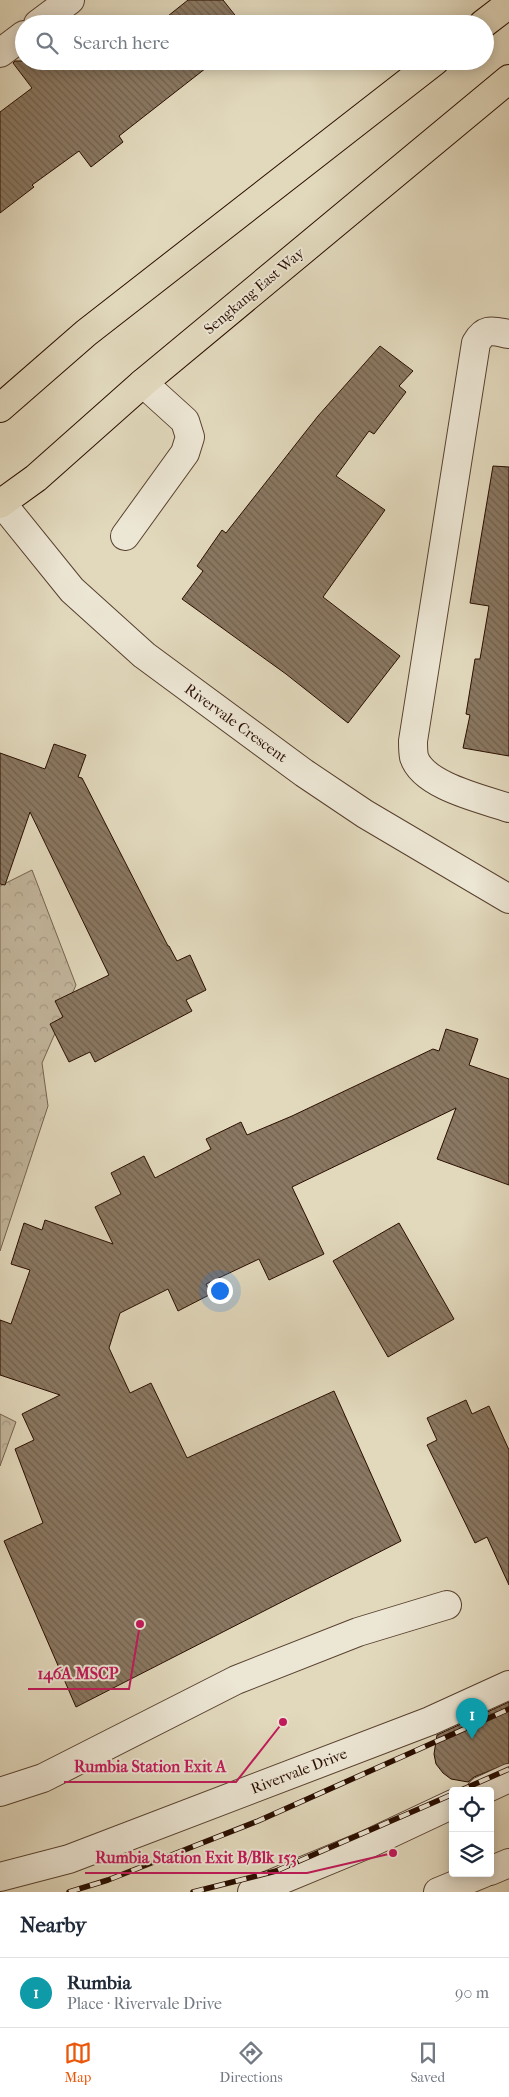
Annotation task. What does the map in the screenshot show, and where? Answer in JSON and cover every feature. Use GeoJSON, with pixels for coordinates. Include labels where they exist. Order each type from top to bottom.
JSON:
{"type":"FeatureCollection","features":[{"type":"Feature","properties":{"kind":"main road"},"geometry":{"type":"LineString","coordinates":[[494,16],[509,4]]}},
{"type":"Feature","properties":{"kind":"main road"},"geometry":{"type":"LineString","coordinates":[[0,408],[86,333],[423,70]]}},
{"type":"Feature","properties":{"kind":"main road","name":"Sengkang East Way"},"geometry":{"type":"LineString","coordinates":[[0,503],[36,478],[143,383],[509,79]]}},
{"type":"Feature","properties":{"kind":"street"},"geometry":{"type":"LineString","coordinates":[[50,15],[70,0]]}},
{"type":"Feature","properties":{"kind":"street"},"geometry":{"type":"LineString","coordinates":[[0,53],[15,42]]}},
{"type":"Feature","properties":{"kind":"street"},"geometry":{"type":"LineString","coordinates":[[509,334],[490,331],[481,335],[476,343],[413,741],[414,756],[421,769],[432,778],[447,786],[509,808]]}},
{"type":"Feature","properties":{"kind":"street"},"geometry":{"type":"LineString","coordinates":[[125,536],[185,454],[190,437],[185,421],[143,383]]}},
{"type":"Feature","properties":{"kind":"street","name":"Rivervale Crescent"},"geometry":{"type":"LineString","coordinates":[[0,503],[72,590],[144,655],[304,773],[365,814],[509,899]]}},
{"type":"Feature","properties":{"kind":"street"},"geometry":{"type":"LineString","coordinates":[[0,1792],[43,1778],[236,1680],[358,1632],[447,1605]]}},
{"type":"Feature","properties":{"kind":"street","name":"Rivervale Drive"},"geometry":{"type":"LineString","coordinates":[[0,1877],[69,1859],[430,1720],[509,1685]]}},
{"type":"Feature","properties":{"kind":"street"},"geometry":{"type":"LineString","coordinates":[[490,1787],[509,1778]]}},
{"type":"Feature","properties":{"kind":"street"},"geometry":{"type":"LineString","coordinates":[[252,1892],[368,1844],[449,1806]]}},
{"type":"Feature","properties":{"kind":"street"},"geometry":{"type":"LineString","coordinates":[[494,1869],[509,1863]]}},
{"type":"Feature","properties":{"kind":"street"},"geometry":{"type":"LineString","coordinates":[[438,1892],[474,1877]]}},
{"type":"Feature","properties":{"kind":"green space"},"geometry":{"type":"Polygon","coordinates":[[[32,870],[76,985],[42,1063],[48,1106],[0,1251],[0,886],[32,870]]]}},
{"type":"Feature","properties":{"kind":"green space"},"geometry":{"type":"Polygon","coordinates":[[[0,1414],[16,1422],[0,1466],[0,1414]]]}},
{"type":"Feature","properties":{"kind":"building"},"geometry":{"type":"Polygon","coordinates":[[[188,0],[223,0],[235,15],[169,15],[188,0]]]}},
{"type":"Feature","properties":{"kind":"building"},"geometry":{"type":"Polygon","coordinates":[[[18,70],[203,70],[119,136],[123,142],[91,167],[79,151],[32,185],[34,187],[0,213],[0,112],[32,88],[18,70]]]}},
{"type":"Feature","properties":{"kind":"building"},"geometry":{"type":"Polygon","coordinates":[[[380,346],[413,371],[399,386],[406,392],[374,434],[369,431],[336,476],[385,510],[323,597],[400,656],[348,723],[286,674],[182,599],[203,571],[197,566],[222,530],[226,533],[318,416],[380,346]]]}},
{"type":"Feature","properties":{"kind":"building"},"geometry":{"type":"Polygon","coordinates":[[[493,466],[509,467],[509,756],[463,748],[470,715],[466,714],[475,659],[480,659],[489,606],[470,603],[493,466]]]}},
{"type":"Feature","properties":{"kind":"building"},"geometry":{"type":"Polygon","coordinates":[[[54,744],[86,755],[78,777],[82,778],[177,961],[190,955],[206,990],[186,1000],[192,1011],[95,1062],[90,1052],[69,1062],[50,1024],[63,1017],[55,1001],[109,975],[30,812],[5,885],[0,884],[0,753],[45,769],[54,744]]]}},
{"type":"Feature","properties":{"kind":"building"},"geometry":{"type":"Polygon","coordinates":[[[446,1029],[478,1039],[469,1065],[509,1079],[509,1185],[437,1159],[456,1108],[292,1187],[324,1254],[269,1280],[259,1259],[206,1284],[211,1294],[178,1311],[168,1289],[120,1313],[109,1348],[130,1393],[151,1383],[187,1458],[334,1391],[401,1541],[76,1707],[4,1541],[43,1523],[15,1449],[34,1440],[22,1414],[60,1395],[0,1375],[0,1320],[11,1324],[30,1270],[11,1264],[24,1223],[42,1230],[45,1220],[113,1244],[95,1207],[121,1194],[111,1173],[144,1156],[155,1178],[211,1149],[206,1139],[241,1122],[247,1135],[292,1116],[433,1049],[439,1051],[446,1029]]]}},
{"type":"Feature","properties":{"kind":"building"},"geometry":{"type":"Polygon","coordinates":[[[399,1223],[454,1319],[388,1357],[333,1261],[399,1223]]]}},
{"type":"Feature","properties":{"kind":"building"},"geometry":{"type":"Polygon","coordinates":[[[466,1400],[472,1414],[489,1406],[509,1450],[509,1585],[487,1537],[475,1543],[427,1445],[437,1440],[427,1418],[466,1400]]]}},
{"type":"Feature","properties":{"kind":"building"},"geometry":{"type":"Polygon","coordinates":[[[509,1702],[509,1763],[474,1777],[468,1782],[451,1779],[443,1773],[436,1764],[434,1754],[437,1735],[509,1702]]]}},
{"type":"Feature","properties":{"kind":"railway"},"geometry":{"type":"LineString","coordinates":[[69,1892],[108,1880],[258,1821],[509,1709]]}},
{"type":"Feature","properties":{"kind":"railway"},"geometry":{"type":"LineString","coordinates":[[468,1787],[509,1769]]}},
{"type":"Feature","properties":{"kind":"railway"},"geometry":{"type":"LineString","coordinates":[[193,1892],[276,1871],[449,1796]]}},
{"type":"Feature","properties":{"kind":"place","name":"146A MSCP"},"geometry":{"type":"Point","coordinates":[140,1624]}},
{"type":"Feature","properties":{"kind":"place","name":"Rumbia Station Exit A"},"geometry":{"type":"Point","coordinates":[283,1722]}},
{"type":"Feature","properties":{"kind":"place","name":"Rumbia"},"geometry":{"type":"Point","coordinates":[472,1739]}},
{"type":"Feature","properties":{"kind":"place","name":"Rumbia Station Exit B/Blk 153"},"geometry":{"type":"Point","coordinates":[393,1853]}}]}
